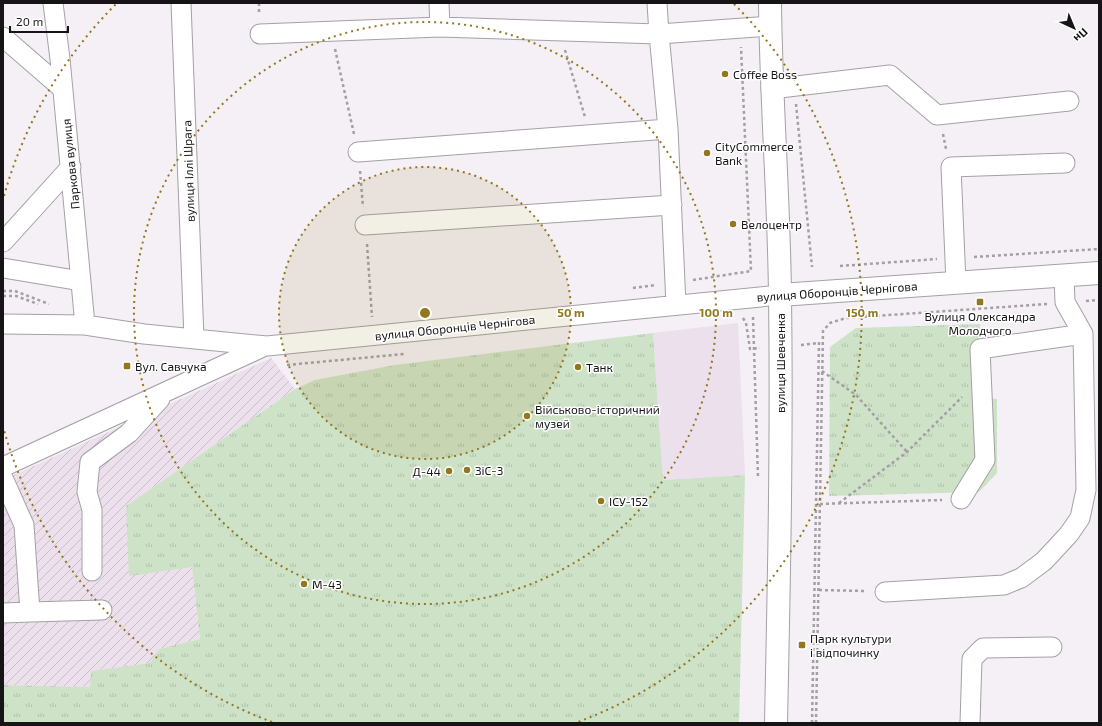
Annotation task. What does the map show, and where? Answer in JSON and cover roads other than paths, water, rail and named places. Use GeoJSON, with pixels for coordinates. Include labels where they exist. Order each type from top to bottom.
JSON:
{"type":"FeatureCollection","features":[{"type":"Feature","properties":{"kind":"main road","name":"вулиця Шевченка"},"geometry":{"type":"LineString","coordinates":[[770,3],[771,89],[780,295],[780,433],[776,723]]}},
{"type":"Feature","properties":{"kind":"main road","name":"вулиця Оборонців Чернігова"},"geometry":{"type":"LineString","coordinates":[[780,295],[1099,273]]}},
{"type":"Feature","properties":{"kind":"street","name":"Паркова вулиця"},"geometry":{"type":"LineString","coordinates":[[53,3],[63,89],[85,325]]}},
{"type":"Feature","properties":{"kind":"street","name":"вулиця Іллі Шрага"},"geometry":{"type":"LineString","coordinates":[[181,3],[194,338]]}},
{"type":"Feature","properties":{"kind":"street"},"geometry":{"type":"LineString","coordinates":[[439,3],[440,27]]}},
{"type":"Feature","properties":{"kind":"street"},"geometry":{"type":"LineString","coordinates":[[657,3],[668,129],[676,305]]}},
{"type":"Feature","properties":{"kind":"street"},"geometry":{"type":"LineString","coordinates":[[260,34],[440,27],[659,34],[770,26]]}},
{"type":"Feature","properties":{"kind":"street"},"geometry":{"type":"LineString","coordinates":[[3,37],[63,89]]}},
{"type":"Feature","properties":{"kind":"street"},"geometry":{"type":"LineString","coordinates":[[771,89],[890,75],[937,115],[1069,101]]}},
{"type":"Feature","properties":{"kind":"street"},"geometry":{"type":"LineString","coordinates":[[358,152],[668,129]]}},
{"type":"Feature","properties":{"kind":"street"},"geometry":{"type":"LineString","coordinates":[[956,283],[951,166],[1065,163]]}},
{"type":"Feature","properties":{"kind":"street"},"geometry":{"type":"LineString","coordinates":[[3,242],[70,167]]}},
{"type":"Feature","properties":{"kind":"street"},"geometry":{"type":"LineString","coordinates":[[365,225],[672,205]]}},
{"type":"Feature","properties":{"kind":"street"},"geometry":{"type":"LineString","coordinates":[[3,268],[82,281]]}},
{"type":"Feature","properties":{"kind":"street"},"geometry":{"type":"LineString","coordinates":[[884,592],[1004,585],[1021,578],[1044,561],[1069,534],[1080,518],[1086,490],[1092,359],[1083,334],[1065,302],[1064,276]]}},
{"type":"Feature","properties":{"kind":"street","name":"вулиця Оборонців Чернігова"},"geometry":{"type":"LineString","coordinates":[[3,324],[85,325],[144,334],[267,346],[780,295]]}},
{"type":"Feature","properties":{"kind":"street"},"geometry":{"type":"LineString","coordinates":[[961,499],[985,460],[980,349],[1083,334]]}},
{"type":"Feature","properties":{"kind":"street"},"geometry":{"type":"LineString","coordinates":[[3,467],[267,346]]}},
{"type":"Feature","properties":{"kind":"street"},"geometry":{"type":"LineString","coordinates":[[92,571],[92,510],[87,492],[90,462],[129,433],[166,392]]}},
{"type":"Feature","properties":{"kind":"street"},"geometry":{"type":"LineString","coordinates":[[3,478],[24,525],[30,612]]}},
{"type":"Feature","properties":{"kind":"street"},"geometry":{"type":"LineString","coordinates":[[3,613],[102,610]]}},
{"type":"Feature","properties":{"kind":"street"},"geometry":{"type":"LineString","coordinates":[[970,723],[972,660],[983,648],[1052,647]]}},
{"type":"Feature","properties":{"kind":"place","name":"Coffee Boss"},"geometry":{"type":"Point","coordinates":[725,74]}},
{"type":"Feature","properties":{"kind":"place","name":"CityCommerce Bank"},"geometry":{"type":"Point","coordinates":[707,153]}},
{"type":"Feature","properties":{"kind":"place","name":"Велоцентр"},"geometry":{"type":"Point","coordinates":[733,224]}},
{"type":"Feature","properties":{"kind":"place","name":"Вулиця Олександра Молодчого"},"geometry":{"type":"Point","coordinates":[980,302]}},
{"type":"Feature","properties":{"kind":"place","name":"Вул. Савчука"},"geometry":{"type":"Point","coordinates":[127,366]}},
{"type":"Feature","properties":{"kind":"place","name":"Танк"},"geometry":{"type":"Point","coordinates":[578,367]}},
{"type":"Feature","properties":{"kind":"place","name":"Військово-історичний музей"},"geometry":{"type":"Point","coordinates":[527,416]}},
{"type":"Feature","properties":{"kind":"place","name":"ЗіС-3"},"geometry":{"type":"Point","coordinates":[467,470]}},
{"type":"Feature","properties":{"kind":"place","name":"Д-44"},"geometry":{"type":"Point","coordinates":[449,471]}},
{"type":"Feature","properties":{"kind":"place","name":"ІСУ-152"},"geometry":{"type":"Point","coordinates":[601,501]}},
{"type":"Feature","properties":{"kind":"place","name":"М-43"},"geometry":{"type":"Point","coordinates":[304,584]}},
{"type":"Feature","properties":{"kind":"place","name":"Парк культури і відпочинку"},"geometry":{"type":"Point","coordinates":[802,645]}}]}
